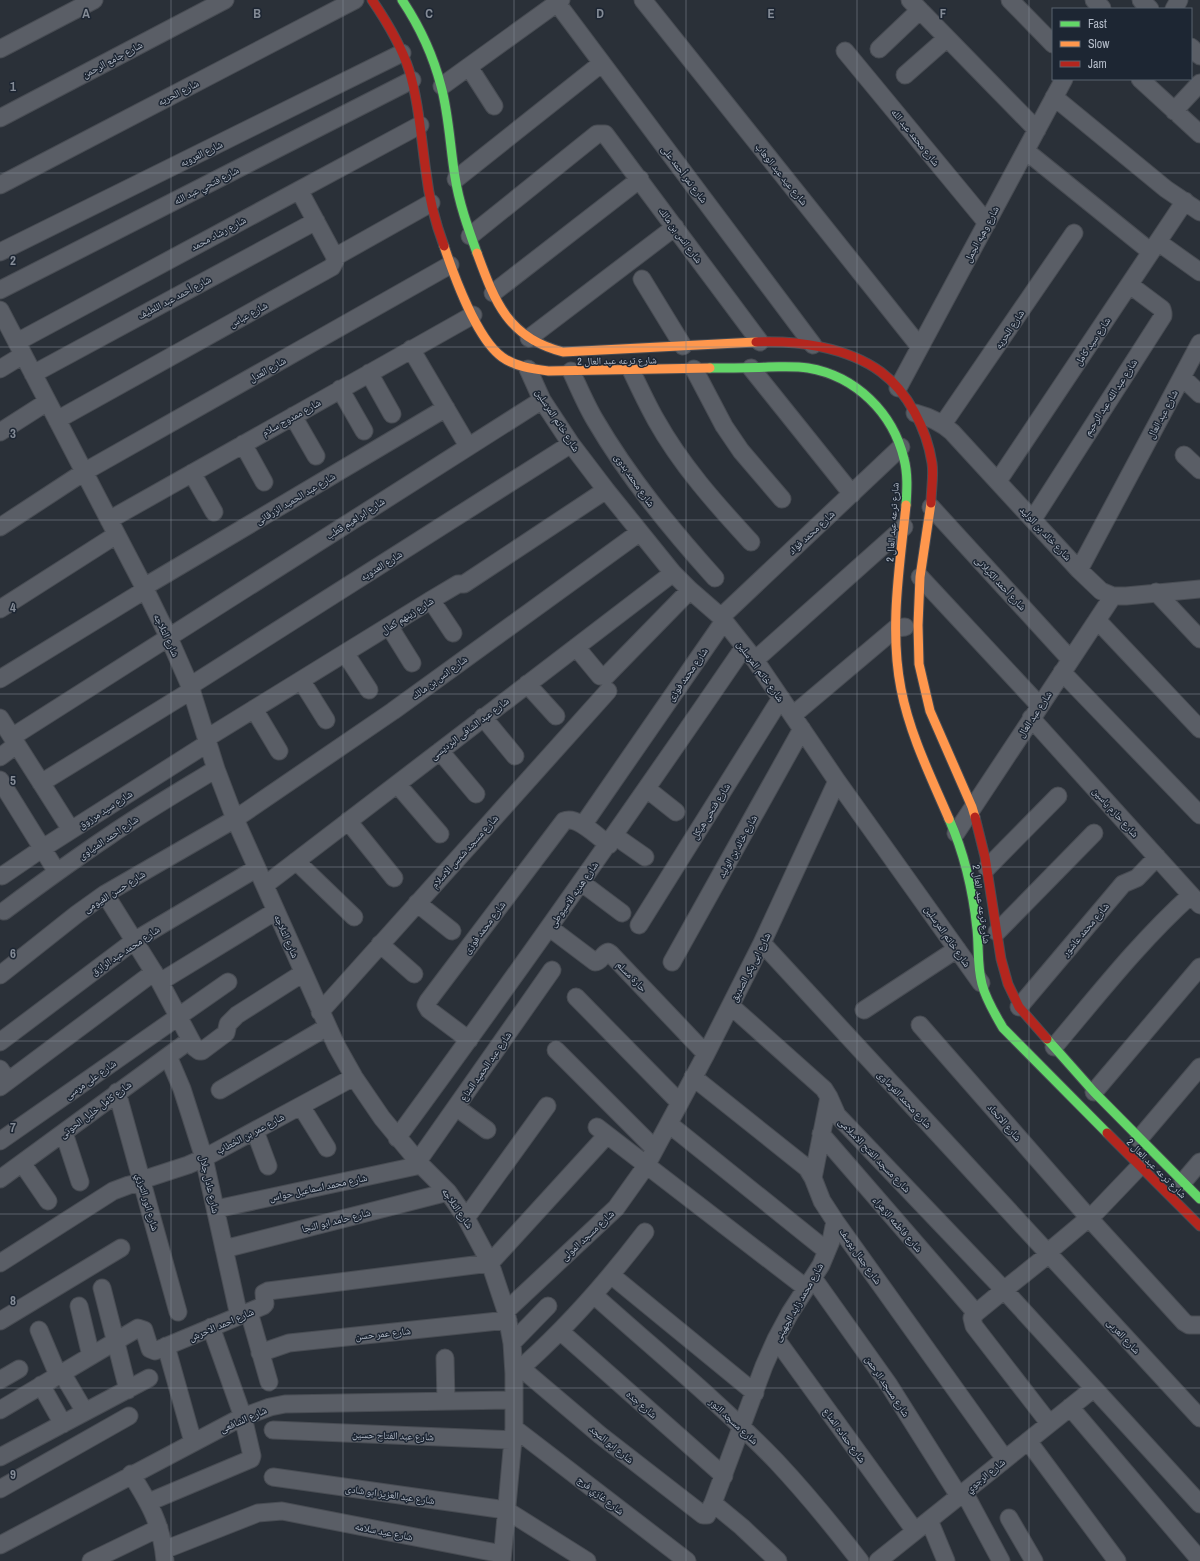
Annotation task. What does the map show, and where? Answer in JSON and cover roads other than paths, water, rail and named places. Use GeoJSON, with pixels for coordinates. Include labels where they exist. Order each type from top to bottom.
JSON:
{"type":"FeatureCollection","features":[{"type":"Feature","properties":{"kind":"street"},"geometry":{"type":"LineString","coordinates":[[0,49],[94,0]]}},
{"type":"Feature","properties":{"kind":"street","name":"شارع جامع الرحمن"},"geometry":{"type":"LineString","coordinates":[[0,118],[225,0]]}},
{"type":"Feature","properties":{"kind":"street","name":"شارع الحريه"},"geometry":{"type":"LineString","coordinates":[[0,185],[355,0]]}},
{"type":"Feature","properties":{"kind":"street","name":"شارع ترعه عبد العال 2"},"geometry":{"type":"LineString","coordinates":[[372,0],[385,18],[402,53],[412,80],[431,203],[450,265],[473,315],[484,328],[488,342],[500,355],[528,369],[571,371],[799,367],[822,371],[843,379],[862,391],[879,407],[892,426],[906,456],[907,493],[900,560],[896,628],[898,673],[906,713],[920,753],[956,833],[965,860],[972,894],[982,984],[990,1008],[1003,1028],[1065,1075],[1094,1092],[1200,1199]]}},
{"type":"Feature","properties":{"kind":"street","name":"شارع ترعه عبد العال 2"},"geometry":{"type":"LineString","coordinates":[[402,0],[414,18],[435,62],[442,86],[456,179],[470,236],[502,318],[545,348],[563,352],[760,342],[795,342],[813,345],[860,360],[881,372],[898,388],[915,413],[926,439],[926,455],[932,464],[931,507],[920,577],[918,625],[919,664],[930,711],[972,808],[987,868],[1001,959],[1008,984],[1019,1007],[1054,1047],[1065,1075],[1140,1166],[1200,1226]]}},
{"type":"Feature","properties":{"kind":"street","name":"شارع عيد عبد الوهاب"},"geometry":{"type":"LineString","coordinates":[[643,0],[920,348]]}},
{"type":"Feature","properties":{"kind":"street"},"geometry":{"type":"LineString","coordinates":[[1010,0],[1052,43]]}},
{"type":"Feature","properties":{"kind":"street"},"geometry":{"type":"LineString","coordinates":[[1141,0],[1149,8]]}},
{"type":"Feature","properties":{"kind":"street"},"geometry":{"type":"LineString","coordinates":[[442,86],[559,1]]}},
{"type":"Feature","properties":{"kind":"street","name":"شارع نمر أحمد على"},"geometry":{"type":"LineString","coordinates":[[559,1],[602,62],[813,345]]}},
{"type":"Feature","properties":{"kind":"street"},"geometry":{"type":"LineString","coordinates":[[879,49],[915,5],[1037,130]]}},
{"type":"Feature","properties":{"kind":"street"},"geometry":{"type":"LineString","coordinates":[[905,75],[947,38]]}},
{"type":"Feature","properties":{"kind":"street"},"geometry":{"type":"LineString","coordinates":[[1192,48],[1200,56]]}},
{"type":"Feature","properties":{"kind":"street","name":"شارع محمد عبد الله"},"geometry":{"type":"LineString","coordinates":[[845,51],[987,223]]}},
{"type":"Feature","properties":{"kind":"street","name":"شارع العروبه"},"geometry":{"type":"LineString","coordinates":[[0,252],[402,53]]}},
{"type":"Feature","properties":{"kind":"street"},"geometry":{"type":"LineString","coordinates":[[456,179],[602,62]]}},
{"type":"Feature","properties":{"kind":"street"},"geometry":{"type":"LineString","coordinates":[[469,67],[494,106]]}},
{"type":"Feature","properties":{"kind":"street","name":"شارع فتحي عبد الله"},"geometry":{"type":"LineString","coordinates":[[0,290],[412,80]]}},
{"type":"Feature","properties":{"kind":"street","name":"شارع وهبه الجمل"},"geometry":{"type":"LineString","coordinates":[[898,388],[1063,80]]}},
{"type":"Feature","properties":{"kind":"street"},"geometry":{"type":"LineString","coordinates":[[1141,80],[1200,134]]}},
{"type":"Feature","properties":{"kind":"street"},"geometry":{"type":"LineString","coordinates":[[1174,111],[1200,83]]}},
{"type":"Feature","properties":{"kind":"street"},"geometry":{"type":"LineString","coordinates":[[1054,97],[1166,189],[1200,212]]}},
{"type":"Feature","properties":{"kind":"street","name":"شارع رشاد محمد"},"geometry":{"type":"LineString","coordinates":[[0,369],[20,349],[299,190],[420,125]]}},
{"type":"Feature","properties":{"kind":"street","name":"شارع انس بن مالك"},"geometry":{"type":"LineString","coordinates":[[470,236],[599,134],[606,134],[760,342]]}},
{"type":"Feature","properties":{"kind":"street"},"geometry":{"type":"LineString","coordinates":[[1026,151],[1155,247],[1200,272]]}},
{"type":"Feature","properties":{"kind":"street"},"geometry":{"type":"LineString","coordinates":[[492,293],[640,179]]}},
{"type":"Feature","properties":{"kind":"street"},"geometry":{"type":"LineString","coordinates":[[299,190],[335,257]]}},
{"type":"Feature","properties":{"kind":"street","name":"شارع سيد كامل"},"geometry":{"type":"LineString","coordinates":[[998,481],[1185,202]]}},
{"type":"Feature","properties":{"kind":"street","name":"شارع عباس"},"geometry":{"type":"LineString","coordinates":[[57,420],[332,267],[335,257],[431,203]]}},
{"type":"Feature","properties":{"kind":"street","name":"شارع أحمد عبد اللطيف"},"geometry":{"type":"LineString","coordinates":[[32,374],[316,221]]}},
{"type":"Feature","properties":{"kind":"street"},"geometry":{"type":"LineString","coordinates":[[529,338],[675,227]]}},
{"type":"Feature","properties":{"kind":"street","name":"شارع الحريه"},"geometry":{"type":"LineString","coordinates":[[944,424],[1074,233]]}},
{"type":"Feature","properties":{"kind":"street","name":"شارع العدل"},"geometry":{"type":"LineString","coordinates":[[0,527],[84,472],[450,265]]}},
{"type":"Feature","properties":{"kind":"street"},"geometry":{"type":"LineString","coordinates":[[642,279],[684,346]]}},
{"type":"Feature","properties":{"kind":"street","name":"شارع عبد الله عبد الرحيم"},"geometry":{"type":"LineString","coordinates":[[1033,519],[1163,316],[1162,309],[1130,285]]}},
{"type":"Feature","properties":{"kind":"street","name":"شارع الثلاجه"},"geometry":{"type":"LineString","coordinates":[[0,311],[145,588],[169,638],[191,688],[216,769],[235,819],[324,1019],[354,1077],[371,1103],[397,1138],[448,1192],[466,1218],[490,1263],[507,1315],[518,1372],[514,1400],[514,1434],[502,1558]]}},
{"type":"Feature","properties":{"kind":"street","name":"شارع ممدوح سلام"},"geometry":{"type":"LineString","coordinates":[[0,609],[112,527],[192,473],[473,315]]}},
{"type":"Feature","properties":{"kind":"street","name":"شارع عبد العال"},"geometry":{"type":"LineString","coordinates":[[1079,570],[1200,343]]}},
{"type":"Feature","properties":{"kind":"street"},"geometry":{"type":"LineString","coordinates":[[411,349],[468,446]]}},
{"type":"Feature","properties":{"kind":"street"},"geometry":{"type":"LineString","coordinates":[[751,368],[852,494]]}},
{"type":"Feature","properties":{"kind":"street","name":"شارع خاتم المرسلين"},"geometry":{"type":"LineString","coordinates":[[528,369],[542,400],[571,444],[606,490],[673,572],[690,590],[722,619],[755,660],[837,781],[982,984]]}},
{"type":"Feature","properties":{"kind":"street"},"geometry":{"type":"LineString","coordinates":[[694,369],[724,426],[746,457],[782,499]]}},
{"type":"Feature","properties":{"kind":"street"},"geometry":{"type":"LineString","coordinates":[[631,370],[656,420],[684,463],[716,504],[751,542]]}},
{"type":"Feature","properties":{"kind":"street","name":"شارع محمد بدوى"},"geometry":{"type":"LineString","coordinates":[[571,371],[595,419],[621,462],[650,502],[715,578]]}},
{"type":"Feature","properties":{"kind":"street"},"geometry":{"type":"LineString","coordinates":[[369,373],[392,414]]}},
{"type":"Feature","properties":{"kind":"street"},"geometry":{"type":"LineString","coordinates":[[1182,377],[1200,394]]}},
{"type":"Feature","properties":{"kind":"street"},"geometry":{"type":"LineString","coordinates":[[340,389],[364,431]]}},
{"type":"Feature","properties":{"kind":"street","name":"شارع ابراهيم قطب"},"geometry":{"type":"LineString","coordinates":[[0,757],[14,741],[169,638],[542,400]]}},
{"type":"Feature","properties":{"kind":"street"},"geometry":{"type":"LineString","coordinates":[[0,432],[47,402]]}},
{"type":"Feature","properties":{"kind":"street","name":"شارع عبد الحميد الزرقانى"},"geometry":{"type":"LineString","coordinates":[[0,679],[145,588],[446,408]]}},
{"type":"Feature","properties":{"kind":"street","name":"شارع خالد بن الوليد"},"geometry":{"type":"LineString","coordinates":[[915,413],[930,417],[944,424],[1079,570],[1100,591],[1113,596]]}},
{"type":"Feature","properties":{"kind":"street"},"geometry":{"type":"LineString","coordinates":[[293,416],[316,456]]}},
{"type":"Feature","properties":{"kind":"street"},"geometry":{"type":"LineString","coordinates":[[243,444],[264,482]]}},
{"type":"Feature","properties":{"kind":"street","name":"شارع العدويه"},"geometry":{"type":"LineString","coordinates":[[40,783],[571,444]]}},
{"type":"Feature","properties":{"kind":"street"},"geometry":{"type":"LineString","coordinates":[[1184,455],[1200,470]]}},
{"type":"Feature","properties":{"kind":"street","name":"شارع محمد فؤاد"},"geometry":{"type":"LineString","coordinates":[[722,619],[852,494],[906,456]]}},
{"type":"Feature","properties":{"kind":"street"},"geometry":{"type":"LineString","coordinates":[[192,473],[214,512]]}},
{"type":"Feature","properties":{"kind":"street","name":"شارع زينهم كمال"},"geometry":{"type":"LineString","coordinates":[[208,740],[254,709],[430,600],[458,584],[464,584],[606,490]]}},
{"type":"Feature","properties":{"kind":"street","name":"شارع أحمد الكيلانى"},"geometry":{"type":"LineString","coordinates":[[931,507],[1066,666],[1200,815]]}},
{"type":"Feature","properties":{"kind":"street"},"geometry":{"type":"LineString","coordinates":[[755,660],[904,527]]}},
{"type":"Feature","properties":{"kind":"street","name":"شارع انس بن مالك"},"geometry":{"type":"LineString","coordinates":[[235,819],[393,711],[640,532]]}},
{"type":"Feature","properties":{"kind":"street","name":"شارع عبد الشافى البرديسى"},"geometry":{"type":"LineString","coordinates":[[265,885],[673,572]]}},
{"type":"Feature","properties":{"kind":"street","name":"شارع حازم ياسين"},"geometry":{"type":"LineString","coordinates":[[920,577],[1157,858],[1196,900]]}},
{"type":"Feature","properties":{"kind":"street"},"geometry":{"type":"LineString","coordinates":[[1113,596],[1200,589]]}},
{"type":"Feature","properties":{"kind":"street"},"geometry":{"type":"LineString","coordinates":[[576,646],[600,676],[606,676],[690,590]]}},
{"type":"Feature","properties":{"kind":"street"},"geometry":{"type":"LineString","coordinates":[[1156,592],[1200,639]]}},
{"type":"Feature","properties":{"kind":"street","name":"شارع عبد العال"},"geometry":{"type":"LineString","coordinates":[[956,833],[1113,596]]}},
{"type":"Feature","properties":{"kind":"street"},"geometry":{"type":"LineString","coordinates":[[430,600],[453,634]]}},
{"type":"Feature","properties":{"kind":"street","name":"شارع محمد فوزى"},"geometry":{"type":"LineString","coordinates":[[583,825],[722,619]]}},
{"type":"Feature","properties":{"kind":"street"},"geometry":{"type":"LineString","coordinates":[[1097,620],[1200,729]]}},
{"type":"Feature","properties":{"kind":"street"},"geometry":{"type":"LineString","coordinates":[[792,715],[896,628],[918,625]]}},
{"type":"Feature","properties":{"kind":"street"},"geometry":{"type":"LineString","coordinates":[[389,626],[412,663]]}},
{"type":"Feature","properties":{"kind":"street","name":"شارع هديه الاسيوطى"},"geometry":{"type":"LineString","coordinates":[[397,1138],[550,928],[744,647]]}},
{"type":"Feature","properties":{"kind":"street"},"geometry":{"type":"LineString","coordinates":[[345,653],[369,690]]}},
{"type":"Feature","properties":{"kind":"street"},"geometry":{"type":"LineString","coordinates":[[301,680],[326,720]]}},
{"type":"Feature","properties":{"kind":"street"},"geometry":{"type":"LineString","coordinates":[[527,684],[556,716]]}},
{"type":"Feature","properties":{"kind":"street","name":"شارع مسجد شمس الاسلام"},"geometry":{"type":"LineString","coordinates":[[220,1090],[324,1019],[380,944],[608,691]]}},
{"type":"Feature","properties":{"kind":"street","name":"شارع فتحى هيكل"},"geometry":{"type":"LineString","coordinates":[[639,925],[781,698]]}},
{"type":"Feature","properties":{"kind":"street"},"geometry":{"type":"LineString","coordinates":[[254,709],[280,751]]}},
{"type":"Feature","properties":{"kind":"street"},"geometry":{"type":"LineString","coordinates":[[483,717],[515,756]]}},
{"type":"Feature","properties":{"kind":"street"},"geometry":{"type":"LineString","coordinates":[[0,718],[71,830]]}},
{"type":"Feature","properties":{"kind":"street","name":"شارع خالد بن الوليد"},"geometry":{"type":"LineString","coordinates":[[672,962],[802,729]]}},
{"type":"Feature","properties":{"kind":"street","name":"شارع سيد مرزوق"},"geometry":{"type":"LineString","coordinates":[[2,876],[208,740]]}},
{"type":"Feature","properties":{"kind":"street"},"geometry":{"type":"LineString","coordinates":[[440,751],[476,794]]}},
{"type":"Feature","properties":{"kind":"street","name":"شارع احمد المنياوى"},"geometry":{"type":"LineString","coordinates":[[4,911],[109,836],[162,801],[216,769]]}},
{"type":"Feature","properties":{"kind":"street"},"geometry":{"type":"LineString","coordinates":[[0,780],[57,872]]}},
{"type":"Feature","properties":{"kind":"street","name":"شارع ابى بكر الصديق"},"geometry":{"type":"LineString","coordinates":[[655,1149],[706,1054],[762,943],[837,781]]}},
{"type":"Feature","properties":{"kind":"street"},"geometry":{"type":"LineString","coordinates":[[397,784],[440,834]]}},
{"type":"Feature","properties":{"kind":"street"},"geometry":{"type":"LineString","coordinates":[[647,789],[676,812]]}},
{"type":"Feature","properties":{"kind":"street"},"geometry":{"type":"LineString","coordinates":[[987,868],[1058,796]]}},
{"type":"Feature","properties":{"kind":"street","name":"شارع حسن الفيومى"},"geometry":{"type":"LineString","coordinates":[[0,975],[65,923],[105,894],[235,819]]}},
{"type":"Feature","properties":{"kind":"street","name":"شارع محمد فوزى"},"geometry":{"type":"LineString","coordinates":[[469,1040],[429,1010],[426,1005],[564,821],[572,819],[644,857]]}},
{"type":"Feature","properties":{"kind":"street"},"geometry":{"type":"LineString","coordinates":[[348,821],[394,878]]}},
{"type":"Feature","properties":{"kind":"street"},"geometry":{"type":"LineString","coordinates":[[997,932],[1094,833]]}},
{"type":"Feature","properties":{"kind":"street","name":"شارع محمد عاشور"},"geometry":{"type":"LineString","coordinates":[[1019,1007],[1123,884],[1137,878],[1157,858]]}},
{"type":"Feature","properties":{"kind":"street"},"geometry":{"type":"LineString","coordinates":[[296,861],[354,917]]}},
{"type":"Feature","properties":{"kind":"street","name":"شارع محمد عبد الرازق"},"geometry":{"type":"LineString","coordinates":[[0,1042],[134,941],[257,868]]}},
{"type":"Feature","properties":{"kind":"street"},"geometry":{"type":"LineString","coordinates":[[582,882],[622,913]]}},
{"type":"Feature","properties":{"kind":"street"},"geometry":{"type":"LineString","coordinates":[[105,894],[157,977],[179,1016],[196,1051],[202,1051],[226,1033],[228,1024],[237,1015],[303,973]]}},
{"type":"Feature","properties":{"kind":"street"},"geometry":{"type":"LineString","coordinates":[[1054,1047],[1145,939],[1166,917],[1196,900]]}},
{"type":"Feature","properties":{"kind":"street"},"geometry":{"type":"LineString","coordinates":[[417,903],[452,931]]}},
{"type":"Feature","properties":{"kind":"street"},"geometry":{"type":"LineString","coordinates":[[3,1079],[157,977],[276,911]]}},
{"type":"Feature","properties":{"kind":"street","name":"حارة مسلم"},"geometry":{"type":"LineString","coordinates":[[550,928],[595,962],[599,960],[604,953],[608,952],[611,954],[706,1054]]}},
{"type":"Feature","properties":{"kind":"street","name":"شارع محمد الفرماوى"},"geometry":{"type":"LineString","coordinates":[[762,943],[1048,1254]]}},
{"type":"Feature","properties":{"kind":"street"},"geometry":{"type":"LineString","coordinates":[[380,944],[414,974]]}},
{"type":"Feature","properties":{"kind":"street"},"geometry":{"type":"LineString","coordinates":[[864,1010],[957,949]]}},
{"type":"Feature","properties":{"kind":"street"},"geometry":{"type":"LineString","coordinates":[[1094,1092],[1200,966]]}},
{"type":"Feature","properties":{"kind":"street","name":"شارع عبد الحميد المناع"},"geometry":{"type":"LineString","coordinates":[[419,1163],[456,1107],[552,970]]}},
{"type":"Feature","properties":{"kind":"street","name":"شارع على مرسى"},"geometry":{"type":"LineString","coordinates":[[0,1141],[228,982]]}},
{"type":"Feature","properties":{"kind":"street"},"geometry":{"type":"LineString","coordinates":[[576,996],[680,1103]]}},
{"type":"Feature","properties":{"kind":"street","name":"شارع مسجد الفتح الاسلامى"},"geometry":{"type":"LineString","coordinates":[[730,1006],[824,1089],[836,1115],[1004,1290],[1093,1389],[1200,1504]]}},
{"type":"Feature","properties":{"kind":"street","name":"شارع الاتحاد"},"geometry":{"type":"LineString","coordinates":[[920,1025],[1089,1218],[1184,1322],[1189,1325],[1197,1326]]}},
{"type":"Feature","properties":{"kind":"street","name":"شارع كامل خليل الحوتى"},"geometry":{"type":"LineString","coordinates":[[0,1179],[190,1040]]}},
{"type":"Feature","properties":{"kind":"street"},"geometry":{"type":"LineString","coordinates":[[556,1050],[655,1149]]}},
{"type":"Feature","properties":{"kind":"street","name":"شارع عادل جلال"},"geometry":{"type":"LineString","coordinates":[[168,1056],[182,1089],[204,1158],[224,1249],[244,1314],[260,1353],[269,1382]]}},
{"type":"Feature","properties":{"kind":"street"},"geometry":{"type":"LineString","coordinates":[[1139,1139],[1200,1067]]}},
{"type":"Feature","properties":{"kind":"street","name":"شارع عمر بن الخطاب"},"geometry":{"type":"LineString","coordinates":[[0,1263],[114,1191],[181,1168],[204,1158],[354,1077]]}},
{"type":"Feature","properties":{"kind":"street","name":"شارع جمال يوسف"},"geometry":{"type":"LineString","coordinates":[[693,1078],[807,1168],[813,1178],[822,1201],[1005,1459]]}},
{"type":"Feature","properties":{"kind":"street","name":"شارع انور الترزي"},"geometry":{"type":"LineString","coordinates":[[117,1092],[178,1312]]}},
{"type":"Feature","properties":{"kind":"street"},"geometry":{"type":"LineString","coordinates":[[813,1178],[820,1134],[829,1097]]}},
{"type":"Feature","properties":{"kind":"street"},"geometry":{"type":"LineString","coordinates":[[301,1106],[327,1148]]}},
{"type":"Feature","properties":{"kind":"street"},"geometry":{"type":"LineString","coordinates":[[466,1218],[547,1106]]}},
{"type":"Feature","properties":{"kind":"street"},"geometry":{"type":"LineString","coordinates":[[456,1107],[487,1130]]}},
{"type":"Feature","properties":{"kind":"street"},"geometry":{"type":"LineString","coordinates":[[669,1124],[827,1251]]}},
{"type":"Feature","properties":{"kind":"street"},"geometry":{"type":"LineString","coordinates":[[255,1131],[268,1166]]}},
{"type":"Feature","properties":{"kind":"street","name":"شارع مسجد الرحمن"},"geometry":{"type":"LineString","coordinates":[[490,1263],[602,1131],[646,1166],[809,1283],[889,1385],[962,1494],[1001,1561]]}},
{"type":"Feature","properties":{"kind":"street"},"geometry":{"type":"LineString","coordinates":[[64,1132],[80,1182]]}},
{"type":"Feature","properties":{"kind":"street","name":"شارع فاطمه الزهراء"},"geometry":{"type":"LineString","coordinates":[[820,1134],[976,1313]]}},
{"type":"Feature","properties":{"kind":"street","name":"شارع مسجد المولى"},"geometry":{"type":"LineString","coordinates":[[507,1315],[616,1208],[646,1166],[655,1149]]}},
{"type":"Feature","properties":{"kind":"street"},"geometry":{"type":"LineString","coordinates":[[1183,1182],[1200,1162]]}},
{"type":"Feature","properties":{"kind":"street"},"geometry":{"type":"LineString","coordinates":[[22,1163],[48,1200]]}},
{"type":"Feature","properties":{"kind":"street","name":"شارع محمد اسماعيل حواس"},"geometry":{"type":"LineString","coordinates":[[216,1209],[419,1163]]}},
{"type":"Feature","properties":{"kind":"street"},"geometry":{"type":"LineString","coordinates":[[1049,1424],[974,1326],[972,1318],[976,1313],[1089,1218],[1119,1190],[1140,1166]]}},
{"type":"Feature","properties":{"kind":"street","name":"شارع حامد ابو النجا"},"geometry":{"type":"LineString","coordinates":[[224,1249],[448,1192]]}},
{"type":"Feature","properties":{"kind":"street","name":"شارع محمد زايد الجهينى"},"geometry":{"type":"LineString","coordinates":[[709,1509],[724,1476],[764,1366],[776,1339],[827,1251],[836,1221]]}},
{"type":"Feature","properties":{"kind":"street"},"geometry":{"type":"LineString","coordinates":[[518,1372],[594,1295],[645,1232]]}},
{"type":"Feature","properties":{"kind":"street"},"geometry":{"type":"LineString","coordinates":[[0,1321],[121,1248]]}},
{"type":"Feature","properties":{"kind":"street","name":"شارع العربى"},"geometry":{"type":"LineString","coordinates":[[1048,1254],[1200,1418]]}},
{"type":"Feature","properties":{"kind":"street","name":"شارع احمد الاحرش"},"geometry":{"type":"LineString","coordinates":[[0,1409],[138,1328],[141,1328],[145,1332],[151,1350],[155,1351],[265,1305],[264,1293],[268,1291],[490,1263]]}},
{"type":"Feature","properties":{"kind":"street"},"geometry":{"type":"LineString","coordinates":[[611,1275],[755,1393]]}},
{"type":"Feature","properties":{"kind":"street"},"geometry":{"type":"LineString","coordinates":[[102,1288],[128,1390]]}},
{"type":"Feature","properties":{"kind":"street","name":"شارع مسجد النور"},"geometry":{"type":"LineString","coordinates":[[594,1295],[742,1428],[808,1496],[860,1561]]}},
{"type":"Feature","properties":{"kind":"street"},"geometry":{"type":"LineString","coordinates":[[79,1306],[92,1356]]}},
{"type":"Feature","properties":{"kind":"street"},"geometry":{"type":"LineString","coordinates":[[512,1343],[548,1306]]}},
{"type":"Feature","properties":{"kind":"street","name":"شارع عمر حسن"},"geometry":{"type":"LineString","coordinates":[[260,1353],[289,1343],[507,1315]]}},
{"type":"Feature","properties":{"kind":"street"},"geometry":{"type":"LineString","coordinates":[[149,1502],[248,1460],[252,1456],[243,1417],[211,1327]]}},
{"type":"Feature","properties":{"kind":"street"},"geometry":{"type":"LineString","coordinates":[[39,1330],[60,1374],[85,1412]]}},
{"type":"Feature","properties":{"kind":"street","name":"شارع جده"},"geometry":{"type":"LineString","coordinates":[[560,1331],[724,1476]]}},
{"type":"Feature","properties":{"kind":"street","name":"شارع حماده المناع"},"geometry":{"type":"LineString","coordinates":[[776,1339],[915,1531]]}},
{"type":"Feature","properties":{"kind":"street"},"geometry":{"type":"LineString","coordinates":[[166,1346],[194,1442]]}},
{"type":"Feature","properties":{"kind":"street"},"geometry":{"type":"LineString","coordinates":[[445,1358],[446,1401]]}},
{"type":"Feature","properties":{"kind":"street"},"geometry":{"type":"LineString","coordinates":[[0,1380],[19,1369]]}},
{"type":"Feature","properties":{"kind":"street","name":"شارع ابو المجد"},"geometry":{"type":"LineString","coordinates":[[518,1372],[703,1515],[709,1509],[742,1527],[778,1561]]}},
{"type":"Feature","properties":{"kind":"street"},"geometry":{"type":"LineString","coordinates":[[0,1457],[149,1378]]}},
{"type":"Feature","properties":{"kind":"street"},"geometry":{"type":"LineString","coordinates":[[41,1385],[63,1424]]}},
{"type":"Feature","properties":{"kind":"street","name":"شارع الرجوي"},"geometry":{"type":"LineString","coordinates":[[878,1561],[894,1555],[915,1531],[1093,1389]]}},
{"type":"Feature","properties":{"kind":"street","name":"شارع الشافعى"},"geometry":{"type":"LineString","coordinates":[[0,1545],[131,1474],[243,1417],[270,1406],[285,1404],[514,1400]]}},
{"type":"Feature","properties":{"kind":"street"},"geometry":{"type":"LineString","coordinates":[[1070,1407],[1200,1560]]}},
{"type":"Feature","properties":{"kind":"street"},"geometry":{"type":"LineString","coordinates":[[0,1489],[129,1416]]}},
{"type":"Feature","properties":{"kind":"street","name":"شارع عبد الفتاح حسين"},"geometry":{"type":"LineString","coordinates":[[273,1430],[514,1434]]}},
{"type":"Feature","properties":{"kind":"street","name":"شارع غازي فرج"},"geometry":{"type":"LineString","coordinates":[[514,1434],[687,1561]]}},
{"type":"Feature","properties":{"kind":"street"},"geometry":{"type":"LineString","coordinates":[[1028,1441],[1117,1561]]}},
{"type":"Feature","properties":{"kind":"street"},"geometry":{"type":"LineString","coordinates":[[131,1474],[149,1502],[159,1528],[164,1555]]}},
{"type":"Feature","properties":{"kind":"street","name":"شارع عبد العزيز ابو شادى"},"geometry":{"type":"LineString","coordinates":[[273,1477],[506,1510]]}},
{"type":"Feature","properties":{"kind":"street"},"geometry":{"type":"LineString","coordinates":[[506,1510],[587,1561]]}},
{"type":"Feature","properties":{"kind":"street","name":"شارع عيد سلامه"},"geometry":{"type":"LineString","coordinates":[[164,1555],[258,1513],[282,1511],[502,1558]]}},
{"type":"Feature","properties":{"kind":"street"},"geometry":{"type":"LineString","coordinates":[[1008,1518],[1034,1561]]}},
{"type":"Feature","properties":{"kind":"street"},"geometry":{"type":"LineString","coordinates":[[929,1520],[946,1561]]}},
{"type":"Feature","properties":{"kind":"street"},"geometry":{"type":"LineString","coordinates":[[91,1561],[159,1528]]}}]}
